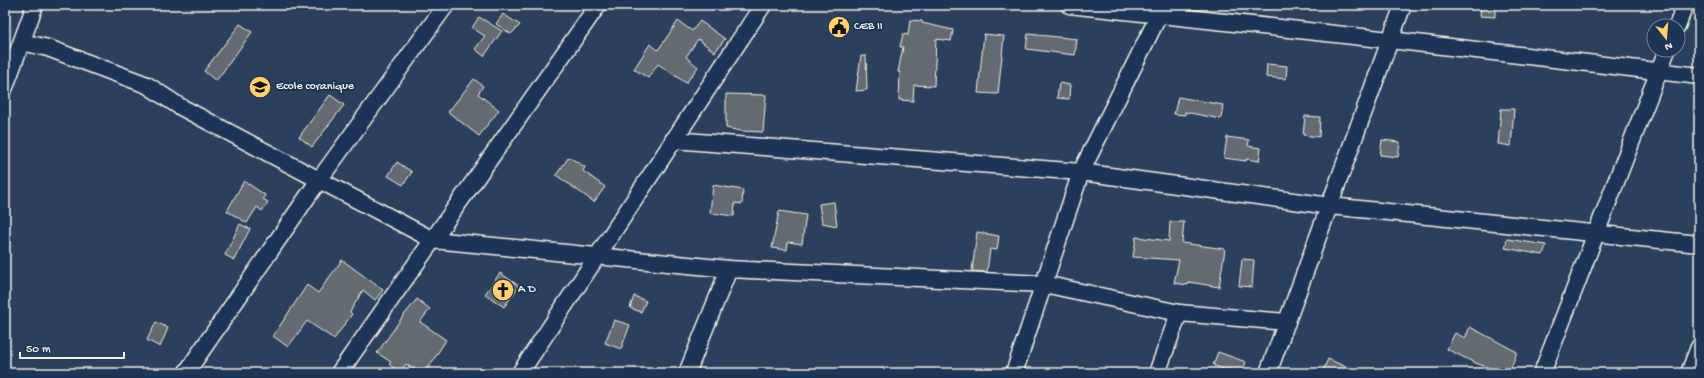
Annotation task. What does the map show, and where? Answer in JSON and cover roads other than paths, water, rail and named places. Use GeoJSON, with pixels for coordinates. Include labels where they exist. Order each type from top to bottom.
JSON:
{"type":"FeatureCollection","features":[{"type":"Feature","properties":{"kind":"street"},"geometry":{"type":"LineString","coordinates":[[5,87],[35,5]]}},
{"type":"Feature","properties":{"kind":"street"},"geometry":{"type":"LineString","coordinates":[[186,373],[319,180],[446,5]]}},
{"type":"Feature","properties":{"kind":"street"},"geometry":{"type":"LineString","coordinates":[[339,373],[598,5]]}},
{"type":"Feature","properties":{"kind":"street"},"geometry":{"type":"LineString","coordinates":[[520,373],[763,5]]}},
{"type":"Feature","properties":{"kind":"street"},"geometry":{"type":"LineString","coordinates":[[1069,5],[1162,10],[1390,40],[1699,76]]}},
{"type":"Feature","properties":{"kind":"street"},"geometry":{"type":"LineString","coordinates":[[1268,373],[1403,5]]}},
{"type":"Feature","properties":{"kind":"street"},"geometry":{"type":"LineString","coordinates":[[1680,18],[1685,5]]}},
{"type":"Feature","properties":{"kind":"street"},"geometry":{"type":"LineString","coordinates":[[1014,373],[1082,172],[1162,10]]}},
{"type":"Feature","properties":{"kind":"street"},"geometry":{"type":"LineString","coordinates":[[22,42],[48,48],[147,85],[179,106],[432,240],[728,269],[1044,284],[1179,313],[1287,322]]}},
{"type":"Feature","properties":{"kind":"street"},"geometry":{"type":"LineString","coordinates":[[1542,373],[1665,58]]}},
{"type":"Feature","properties":{"kind":"street"},"geometry":{"type":"LineString","coordinates":[[673,140],[1082,172],[1330,206],[1597,232],[1699,244]]}},
{"type":"Feature","properties":{"kind":"street"},"geometry":{"type":"LineString","coordinates":[[687,373],[728,269]]}},
{"type":"Feature","properties":{"kind":"street"},"geometry":{"type":"LineString","coordinates":[[1157,373],[1179,313]]}},
{"type":"Feature","properties":{"kind":"street"},"geometry":{"type":"LineString","coordinates":[[1689,373],[1699,347]]}},
{"type":"Feature","properties":{"kind":"place","name":"CEB II"},"geometry":{"type":"Point","coordinates":[839,27]}},
{"type":"Feature","properties":{"kind":"place","name":"Ecole coranique"},"geometry":{"type":"Point","coordinates":[260,87]}},
{"type":"Feature","properties":{"kind":"place","name":"A D"},"geometry":{"type":"Point","coordinates":[503,290]}}]}
